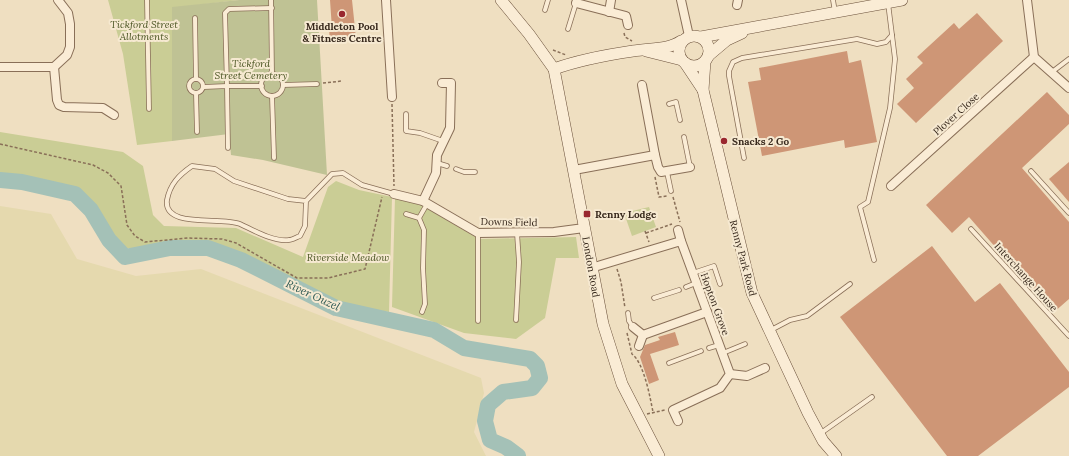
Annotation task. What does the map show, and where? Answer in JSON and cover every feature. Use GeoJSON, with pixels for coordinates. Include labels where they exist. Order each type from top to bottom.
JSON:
{"type":"FeatureCollection","features":[{"type":"Feature","properties":{"kind":"street"},"geometry":{"type":"LineString","coordinates":[[0,67],[54,67],[67,55],[70,47],[70,24],[68,13],[58,0]]}},
{"type":"Feature","properties":{"kind":"street"},"geometry":{"type":"LineString","coordinates":[[386,0],[392,97]]}},
{"type":"Feature","properties":{"kind":"street"},"geometry":{"type":"LineString","coordinates":[[501,0],[541,49],[554,69],[581,61],[675,46],[685,39],[754,28],[902,0]]}},
{"type":"Feature","properties":{"kind":"street"},"geometry":{"type":"LineString","coordinates":[[609,12],[611,0]]}},
{"type":"Feature","properties":{"kind":"street"},"geometry":{"type":"LineString","coordinates":[[681,0],[685,39],[678,49],[683,62]]}},
{"type":"Feature","properties":{"kind":"street"},"geometry":{"type":"LineString","coordinates":[[1027,0],[1034,57],[1069,88]]}},
{"type":"Feature","properties":{"kind":"street"},"geometry":{"type":"LineString","coordinates":[[576,3],[626,16],[628,25]]}},
{"type":"Feature","properties":{"kind":"street"},"geometry":{"type":"LineString","coordinates":[[644,50],[695,66],[707,58],[727,40],[754,28]]}},
{"type":"Feature","properties":{"kind":"street"},"geometry":{"type":"LineString","coordinates":[[701,37],[709,47],[707,58]]}},
{"type":"Feature","properties":{"kind":"street","name":"Plover Close"},"geometry":{"type":"LineString","coordinates":[[891,186],[1034,57]]}},
{"type":"Feature","properties":{"kind":"street","name":"Renny Park Road"},"geometry":{"type":"LineString","coordinates":[[707,58],[703,90],[746,275],[752,294],[819,434],[836,456]]}},
{"type":"Feature","properties":{"kind":"street","name":"Renny Park Road"},"geometry":{"type":"LineString","coordinates":[[683,62],[703,90]]}},
{"type":"Feature","properties":{"kind":"street"},"geometry":{"type":"LineString","coordinates":[[54,67],[57,100],[59,105],[64,107],[103,108],[114,115]]}},
{"type":"Feature","properties":{"kind":"street","name":"London Road"},"geometry":{"type":"LineString","coordinates":[[554,69],[599,310],[622,384],[638,418],[659,456]]}},
{"type":"Feature","properties":{"kind":"street"},"geometry":{"type":"LineString","coordinates":[[425,202],[436,173],[437,155],[450,128],[451,83],[442,83]]}},
{"type":"Feature","properties":{"kind":"street"},"geometry":{"type":"LineString","coordinates":[[642,86],[649,107],[658,167],[661,172],[690,167]]}},
{"type":"Feature","properties":{"kind":"street"},"geometry":{"type":"LineString","coordinates":[[574,170],[655,155]]}},
{"type":"Feature","properties":{"kind":"street","name":"Downs Field"},"geometry":{"type":"LineString","coordinates":[[394,194],[425,202],[478,232],[554,232],[584,228]]}},
{"type":"Feature","properties":{"kind":"street","name":"Hopton Grove"},"geometry":{"type":"LineString","coordinates":[[675,227],[730,374]]}},
{"type":"Feature","properties":{"kind":"street"},"geometry":{"type":"LineString","coordinates":[[591,268],[681,241]]}},
{"type":"Feature","properties":{"kind":"street"},"geometry":{"type":"LineString","coordinates":[[643,335],[707,312]]}},
{"type":"Feature","properties":{"kind":"street"},"geometry":{"type":"LineString","coordinates":[[633,327],[643,335]]}},
{"type":"Feature","properties":{"kind":"street"},"geometry":{"type":"LineString","coordinates":[[639,346],[643,335]]}},
{"type":"Feature","properties":{"kind":"street"},"geometry":{"type":"LineString","coordinates":[[678,421],[673,410],[720,388],[730,374],[747,376],[765,368]]}},
{"type":"Feature","properties":{"kind":"lane"},"geometry":{"type":"LineString","coordinates":[[147,0],[149,108]]}},
{"type":"Feature","properties":{"kind":"lane"},"geometry":{"type":"LineString","coordinates":[[271,0],[272,74]]}},
{"type":"Feature","properties":{"kind":"lane"},"geometry":{"type":"LineString","coordinates":[[545,10],[548,0]]}},
{"type":"Feature","properties":{"kind":"lane"},"geometry":{"type":"LineString","coordinates":[[833,0],[835,13]]}},
{"type":"Feature","properties":{"kind":"lane"},"geometry":{"type":"LineString","coordinates":[[568,29],[576,3]]}},
{"type":"Feature","properties":{"kind":"lane"},"geometry":{"type":"LineString","coordinates":[[874,260],[860,207],[868,202],[890,108],[895,59],[888,3]]}},
{"type":"Feature","properties":{"kind":"lane"},"geometry":{"type":"LineString","coordinates":[[228,148],[225,13],[229,9],[272,8]]}},
{"type":"Feature","properties":{"kind":"lane"},"geometry":{"type":"LineString","coordinates":[[195,18],[196,79]]}},
{"type":"Feature","properties":{"kind":"lane"},"geometry":{"type":"LineString","coordinates":[[744,158],[729,76],[730,66],[733,62],[742,58],[858,39],[877,44],[886,42],[892,35]]}},
{"type":"Feature","properties":{"kind":"lane"},"geometry":{"type":"LineString","coordinates":[[1052,72],[1069,59]]}},
{"type":"Feature","properties":{"kind":"lane"},"geometry":{"type":"LineString","coordinates":[[272,74],[279,76],[283,85],[279,94],[272,96],[264,92],[262,86],[264,78],[272,74]]}},
{"type":"Feature","properties":{"kind":"lane"},"geometry":{"type":"LineString","coordinates":[[204,87],[202,81],[196,79],[190,82],[189,86],[192,92],[196,93],[202,91],[204,87],[262,86]]}},
{"type":"Feature","properties":{"kind":"lane"},"geometry":{"type":"LineString","coordinates":[[283,85],[317,84]]}},
{"type":"Feature","properties":{"kind":"lane"},"geometry":{"type":"LineString","coordinates":[[196,93],[197,132]]}},
{"type":"Feature","properties":{"kind":"lane"},"geometry":{"type":"LineString","coordinates":[[272,96],[274,158]]}},
{"type":"Feature","properties":{"kind":"lane"},"geometry":{"type":"LineString","coordinates":[[669,104],[676,102],[680,120]]}},
{"type":"Feature","properties":{"kind":"lane"},"geometry":{"type":"LineString","coordinates":[[406,114],[406,130],[443,141]]}},
{"type":"Feature","properties":{"kind":"lane"},"geometry":{"type":"LineString","coordinates":[[684,137],[690,167]]}},
{"type":"Feature","properties":{"kind":"lane"},"geometry":{"type":"LineString","coordinates":[[436,163],[447,166]]}},
{"type":"Feature","properties":{"kind":"lane"},"geometry":{"type":"LineString","coordinates":[[306,201],[288,199],[234,181],[215,169],[192,166],[181,174],[173,183],[168,194],[167,205],[171,214],[182,219],[218,220],[237,223],[275,238],[289,240],[300,236],[305,226],[306,201],[332,174],[343,172],[362,185],[394,194]]}},
{"type":"Feature","properties":{"kind":"lane"},"geometry":{"type":"LineString","coordinates":[[456,169],[464,172],[475,172]]}},
{"type":"Feature","properties":{"kind":"lane"},"geometry":{"type":"LineString","coordinates":[[1031,171],[1069,213]]}},
{"type":"Feature","properties":{"kind":"lane"},"geometry":{"type":"LineString","coordinates":[[667,172],[671,191]]}},
{"type":"Feature","properties":{"kind":"lane"},"geometry":{"type":"LineString","coordinates":[[422,312],[425,304],[423,268],[424,230],[419,218],[425,202]]}},
{"type":"Feature","properties":{"kind":"lane"},"geometry":{"type":"LineString","coordinates":[[406,214],[419,218]]}},
{"type":"Feature","properties":{"kind":"lane","name":"Interchange House"},"geometry":{"type":"LineString","coordinates":[[971,229],[1069,336]]}},
{"type":"Feature","properties":{"kind":"lane"},"geometry":{"type":"LineString","coordinates":[[478,232],[478,321]]}},
{"type":"Feature","properties":{"kind":"lane"},"geometry":{"type":"LineString","coordinates":[[516,320],[519,262],[517,233]]}},
{"type":"Feature","properties":{"kind":"lane"},"geometry":{"type":"LineString","coordinates":[[693,273],[714,266],[720,284]]}},
{"type":"Feature","properties":{"kind":"lane"},"geometry":{"type":"LineString","coordinates":[[686,287],[697,283]]}},
{"type":"Feature","properties":{"kind":"lane"},"geometry":{"type":"LineString","coordinates":[[769,331],[790,320],[807,316],[850,284]]}},
{"type":"Feature","properties":{"kind":"lane"},"geometry":{"type":"LineString","coordinates":[[654,298],[678,290]]}},
{"type":"Feature","properties":{"kind":"lane"},"geometry":{"type":"LineString","coordinates":[[628,313],[629,322],[633,327]]}},
{"type":"Feature","properties":{"kind":"lane"},"geometry":{"type":"LineString","coordinates":[[709,348],[720,344]]}},
{"type":"Feature","properties":{"kind":"lane"},"geometry":{"type":"LineString","coordinates":[[723,353],[745,344]]}},
{"type":"Feature","properties":{"kind":"lane"},"geometry":{"type":"LineString","coordinates":[[670,363],[701,351]]}},
{"type":"Feature","properties":{"kind":"lane"},"geometry":{"type":"LineString","coordinates":[[819,434],[872,397]]}},
{"type":"Feature","properties":{"kind":"path"},"geometry":{"type":"LineString","coordinates":[[623,41],[625,37],[624,30],[628,25]]}},
{"type":"Feature","properties":{"kind":"path"},"geometry":{"type":"LineString","coordinates":[[625,37],[632,41],[633,44]]}},
{"type":"Feature","properties":{"kind":"path"},"geometry":{"type":"LineString","coordinates":[[317,84],[342,81]]}},
{"type":"Feature","properties":{"kind":"path"},"geometry":{"type":"LineString","coordinates":[[392,97],[394,194]]}},
{"type":"Feature","properties":{"kind":"path"},"geometry":{"type":"LineString","coordinates":[[652,250],[645,232],[675,227],[682,228],[672,194],[659,197],[654,172],[658,167]]}},
{"type":"Feature","properties":{"kind":"path"},"geometry":{"type":"LineString","coordinates":[[638,418],[653,412],[673,410]]}},
{"type":"Feature","properties":{"kind":"shaded area"},"geometry":{"type":"Polygon","coordinates":[[[0,206],[51,214],[77,259],[136,276],[201,269],[481,378],[484,393],[474,432],[486,456],[0,456],[0,206]]]}},
{"type":"Feature","properties":{"kind":"green space","name":"Tickford Street Allotments"},"geometry":{"type":"Polygon","coordinates":[[[108,0],[239,0],[172,8],[172,141],[137,145],[123,54],[108,0]]]}},
{"type":"Feature","properties":{"kind":"green space","name":"Tickford Street Cemetery"},"geometry":{"type":"Polygon","coordinates":[[[239,0],[317,0],[327,175],[263,160],[231,155],[229,134],[172,141],[172,7],[239,0]]]}},
{"type":"Feature","properties":{"kind":"green space","name":"Riverside Meadow"},"geometry":{"type":"Polygon","coordinates":[[[0,132],[123,152],[143,166],[153,215],[164,226],[236,228],[303,257],[328,187],[336,181],[359,190],[392,197],[389,312],[341,304],[297,281],[214,244],[172,243],[134,250],[123,247],[85,195],[48,181],[0,175],[0,132]]]}},
{"type":"Feature","properties":{"kind":"green space"},"geometry":{"type":"Polygon","coordinates":[[[395,198],[421,205],[479,239],[576,237],[579,258],[556,258],[545,318],[516,339],[464,333],[392,307],[395,198]]]}},
{"type":"Feature","properties":{"kind":"green space"},"geometry":{"type":"Polygon","coordinates":[[[649,207],[656,227],[632,236],[624,213],[649,207]]]}},
{"type":"Feature","properties":{"kind":"building","name":"Middleton Pool & Fitness Centre"},"geometry":{"type":"Polygon","coordinates":[[[330,0],[352,0],[356,38],[330,41],[329,29],[332,29],[330,0]]]}},
{"type":"Feature","properties":{"kind":"building"},"geometry":{"type":"Polygon","coordinates":[[[977,13],[1003,41],[916,123],[897,104],[914,88],[906,79],[923,63],[917,57],[954,23],[959,29],[977,13]]]}},
{"type":"Feature","properties":{"kind":"building"},"geometry":{"type":"Polygon","coordinates":[[[847,51],[849,63],[861,60],[877,142],[845,148],[844,140],[762,156],[748,82],[761,80],[759,68],[847,51]]]}},
{"type":"Feature","properties":{"kind":"building"},"geometry":{"type":"Polygon","coordinates":[[[1047,92],[1069,115],[1069,124],[1022,168],[1069,222],[1069,299],[1053,313],[969,217],[952,233],[926,205],[1047,92]]]}},
{"type":"Feature","properties":{"kind":"building"},"geometry":{"type":"Polygon","coordinates":[[[1069,162],[1069,202],[1049,179],[1069,162]]]}},
{"type":"Feature","properties":{"kind":"building"},"geometry":{"type":"Polygon","coordinates":[[[932,246],[975,302],[1000,283],[1069,372],[1069,387],[978,456],[947,456],[840,317],[932,246]]]}},
{"type":"Feature","properties":{"kind":"building"},"geometry":{"type":"Polygon","coordinates":[[[675,332],[679,345],[650,354],[659,380],[649,384],[640,357],[645,345],[660,340],[658,337],[675,332]]]}},
{"type":"Feature","properties":{"kind":"waterway","name":"River Ouzel"},"geometry":{"type":"LineString","coordinates":[[0,180],[22,182],[75,194],[91,210],[109,240],[125,257],[170,248],[208,248],[241,260],[336,308],[434,330],[464,348],[530,359],[537,366],[540,378],[532,388],[503,392],[488,405],[485,421],[490,440],[506,447],[518,456]]}},
{"type":"Feature","properties":{"kind":"place","name":"Middleton Pool & Fitness Centre"},"geometry":{"type":"Point","coordinates":[342,14]}},
{"type":"Feature","properties":{"kind":"place","name":"Snacks 2 Go"},"geometry":{"type":"Point","coordinates":[724,141]}},
{"type":"Feature","properties":{"kind":"place","name":"Renny Lodge"},"geometry":{"type":"Point","coordinates":[587,214]}}]}
